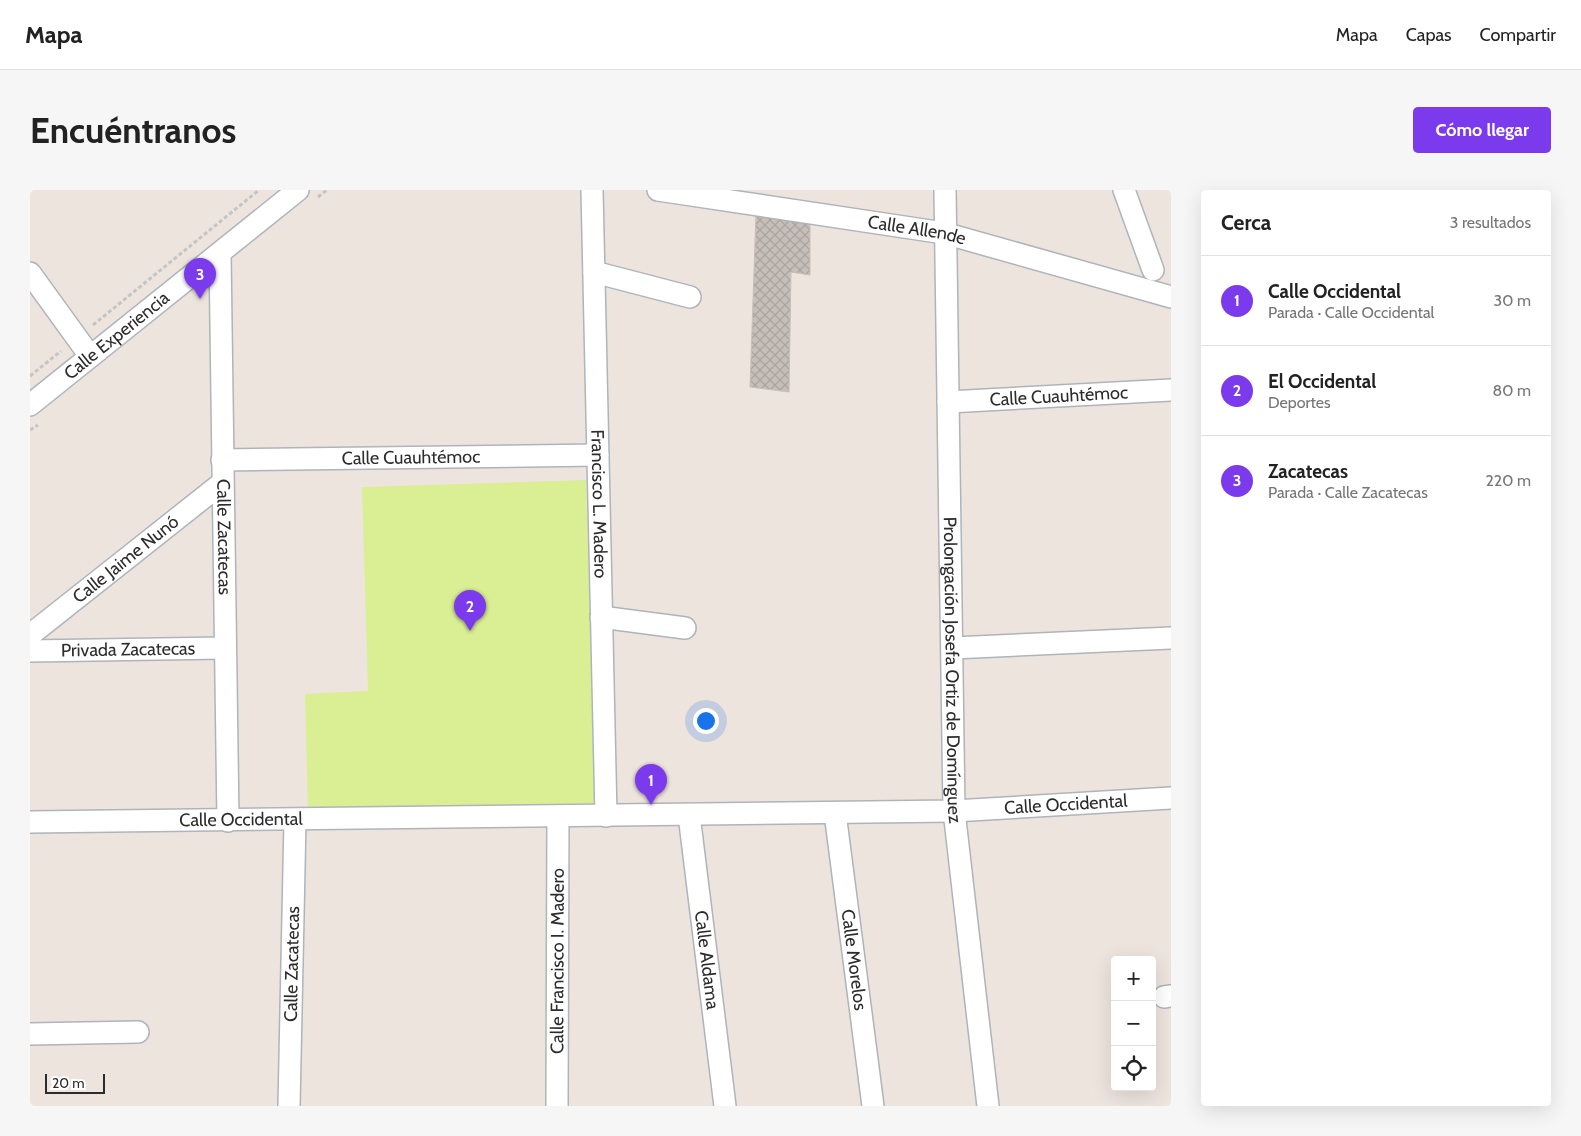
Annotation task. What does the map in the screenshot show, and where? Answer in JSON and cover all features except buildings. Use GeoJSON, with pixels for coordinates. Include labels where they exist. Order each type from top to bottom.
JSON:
{"type":"FeatureCollection","features":[{"type":"Feature","properties":{"kind":"street","name":"Calle Experiencia"},"geometry":{"type":"LineString","coordinates":[[30,405],[298,190]]}},
{"type":"Feature","properties":{"kind":"street","name":"Francisco L. Madero"},"geometry":{"type":"LineString","coordinates":[[592,190],[606,816]]}},
{"type":"Feature","properties":{"kind":"street","name":"Calle Allende"},"geometry":{"type":"LineString","coordinates":[[658,190],[944,232],[1171,298]]}},
{"type":"Feature","properties":{"kind":"street","name":"Prolongación Josefa Ortiz de Domínguez"},"geometry":{"type":"LineString","coordinates":[[945,190],[944,232],[953,648],[954,811],[988,1106]]}},
{"type":"Feature","properties":{"kind":"street"},"geometry":{"type":"LineString","coordinates":[[1124,190],[1162,268],[1129,285]]}},
{"type":"Feature","properties":{"kind":"street","name":"Calle Zacatecas"},"geometry":{"type":"LineString","coordinates":[[220,253],[224,648],[228,821]]}},
{"type":"Feature","properties":{"kind":"street"},"geometry":{"type":"LineString","coordinates":[[594,272],[690,297]]}},
{"type":"Feature","properties":{"kind":"street"},"geometry":{"type":"LineString","coordinates":[[30,273],[90,356]]}},
{"type":"Feature","properties":{"kind":"street","name":"Calle Cuauhtémoc"},"geometry":{"type":"LineString","coordinates":[[948,402],[1171,390]]}},
{"type":"Feature","properties":{"kind":"street","name":"Calle Cuauhtémoc"},"geometry":{"type":"LineString","coordinates":[[222,460],[598,455]]}},
{"type":"Feature","properties":{"kind":"street","name":"Calle Jaime Nunó"},"geometry":{"type":"LineString","coordinates":[[30,635],[222,483]]}},
{"type":"Feature","properties":{"kind":"street"},"geometry":{"type":"LineString","coordinates":[[602,617],[685,628]]}},
{"type":"Feature","properties":{"kind":"street"},"geometry":{"type":"LineString","coordinates":[[953,648],[1171,638]]}},
{"type":"Feature","properties":{"kind":"street","name":"Privada Zacatecas"},"geometry":{"type":"LineString","coordinates":[[30,651],[224,648]]}},
{"type":"Feature","properties":{"kind":"street","name":"Calle Occidental"},"geometry":{"type":"LineString","coordinates":[[30,822],[954,811],[1171,798]]}},
{"type":"Feature","properties":{"kind":"street","name":"Calle Morelos"},"geometry":{"type":"LineString","coordinates":[[835,813],[873,1106]]}},
{"type":"Feature","properties":{"kind":"street","name":"Calle Aldama"},"geometry":{"type":"LineString","coordinates":[[689,815],[725,1106]]}},
{"type":"Feature","properties":{"kind":"street","name":"Calle Francisco I. Madero"},"geometry":{"type":"LineString","coordinates":[[557,1106],[558,817]]}},
{"type":"Feature","properties":{"kind":"street","name":"Calle Zacatecas"},"geometry":{"type":"LineString","coordinates":[[289,1106],[295,820]]}},
{"type":"Feature","properties":{"kind":"street"},"geometry":{"type":"LineString","coordinates":[[30,1034],[138,1032]]}},
{"type":"Feature","properties":{"kind":"path"},"geometry":{"type":"LineString","coordinates":[[91,326],[259,190]]}},
{"type":"Feature","properties":{"kind":"path"},"geometry":{"type":"LineString","coordinates":[[30,376],[68,345]]}},
{"type":"Feature","properties":{"kind":"green space"},"geometry":{"type":"Polygon","coordinates":[[[586,480],[595,803],[308,812],[305,694],[368,691],[362,487],[586,480]]]}},
{"type":"Feature","properties":{"kind":"place","name":"Zacatecas"},"geometry":{"type":"Point","coordinates":[200,299]}},
{"type":"Feature","properties":{"kind":"place","name":"El Occidental"},"geometry":{"type":"Point","coordinates":[470,631]}},
{"type":"Feature","properties":{"kind":"place","name":"Calle Occidental"},"geometry":{"type":"Point","coordinates":[651,805]}}]}
